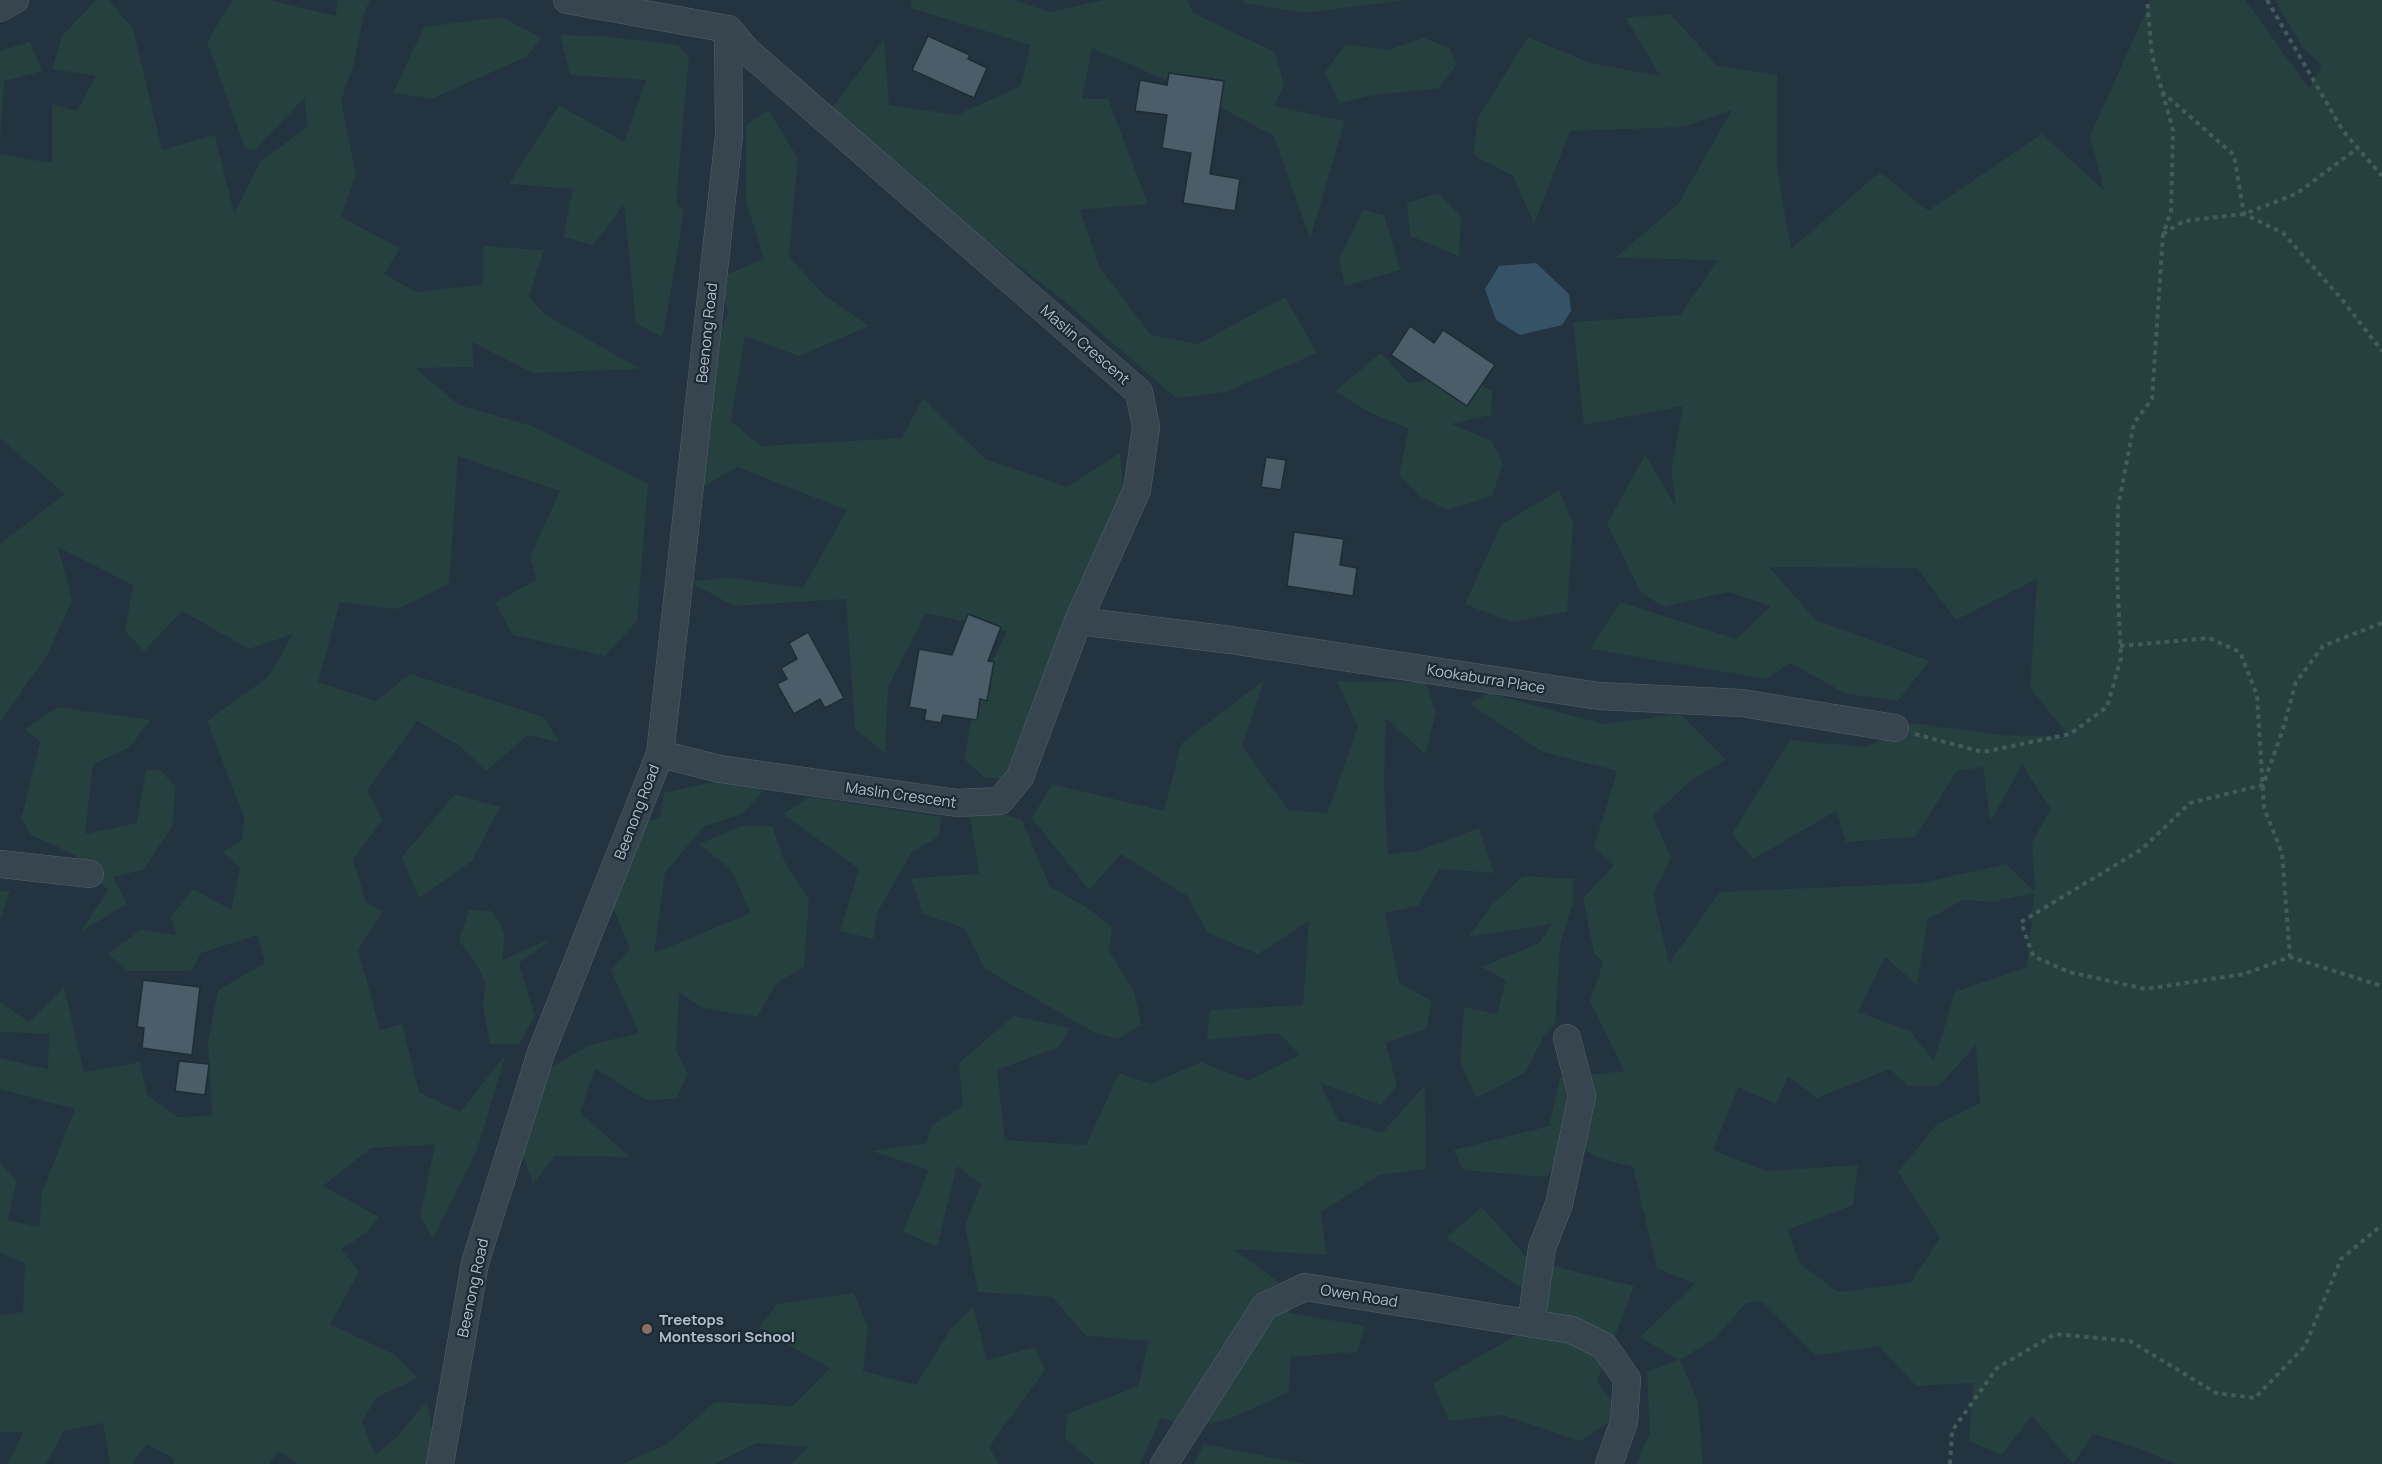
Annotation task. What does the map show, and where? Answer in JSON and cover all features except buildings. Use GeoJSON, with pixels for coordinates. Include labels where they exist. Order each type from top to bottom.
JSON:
{"type":"FeatureCollection","features":[{"type":"Feature","properties":{"kind":"street"},"geometry":{"type":"LineString","coordinates":[[0,8],[15,0]]}},
{"type":"Feature","properties":{"kind":"street"},"geometry":{"type":"LineString","coordinates":[[567,0],[728,29]]}},
{"type":"Feature","properties":{"kind":"street","name":"Maslin Crescent"},"geometry":{"type":"LineString","coordinates":[[660,754],[720,769],[957,803],[1000,801],[1020,777],[1078,621],[1137,490],[1146,427],[1139,392],[747,51],[728,29]]}},
{"type":"Feature","properties":{"kind":"street","name":"Beenong Road"},"geometry":{"type":"LineString","coordinates":[[440,1464],[475,1263],[541,1053],[660,754],[729,135],[728,29]]}},
{"type":"Feature","properties":{"kind":"street","name":"Kookaburra Place"},"geometry":{"type":"LineString","coordinates":[[1078,621],[1231,640],[1599,696],[1742,703],[1895,728]]}},
{"type":"Feature","properties":{"kind":"street"},"geometry":{"type":"LineString","coordinates":[[0,864],[90,874]]}},
{"type":"Feature","properties":{"kind":"street"},"geometry":{"type":"LineString","coordinates":[[1531,1323],[1542,1248],[1559,1204],[1582,1096],[1567,1038]]}},
{"type":"Feature","properties":{"kind":"street","name":"Owen Road"},"geometry":{"type":"LineString","coordinates":[[1164,1464],[1265,1306],[1305,1287],[1572,1330],[1604,1346],[1627,1379],[1624,1422],[1609,1464]]}},
{"type":"Feature","properties":{"kind":"path"},"geometry":{"type":"LineString","coordinates":[[1895,728],[1983,752],[2070,734],[2107,707],[2121,658],[2117,573],[2118,508],[2134,423],[2152,399],[2163,234],[2171,212],[2173,130],[2152,55],[2147,0]]}},
{"type":"Feature","properties":{"kind":"path"},"geometry":{"type":"LineString","coordinates":[[2267,0],[2343,131],[2381,174]]}},
{"type":"Feature","properties":{"kind":"path"},"geometry":{"type":"LineString","coordinates":[[2162,92],[2234,155],[2244,214]]}},
{"type":"Feature","properties":{"kind":"path"},"geometry":{"type":"LineString","coordinates":[[2163,234],[2184,220],[2244,214],[2296,195],[2358,148]]}},
{"type":"Feature","properties":{"kind":"path"},"geometry":{"type":"LineString","coordinates":[[2244,214],[2283,233],[2340,297],[2382,351]]}},
{"type":"Feature","properties":{"kind":"path"},"geometry":{"type":"LineString","coordinates":[[2263,785],[2283,729],[2296,682],[2323,646],[2382,623]]}},
{"type":"Feature","properties":{"kind":"path"},"geometry":{"type":"LineString","coordinates":[[2120,646],[2209,638],[2240,652],[2257,694],[2264,808],[2282,853],[2290,957]]}},
{"type":"Feature","properties":{"kind":"path"},"geometry":{"type":"LineString","coordinates":[[2263,785],[2190,804],[2142,849],[2021,922],[2033,956],[2069,972],[2146,989],[2244,974],[2290,957],[2382,986]]}},
{"type":"Feature","properties":{"kind":"path"},"geometry":{"type":"LineString","coordinates":[[1950,1464],[1952,1431],[1997,1368],[2055,1334],[2130,1341],[2216,1393],[2255,1398],[2305,1346],[2341,1259],[2382,1225]]}},
{"type":"Feature","properties":{"kind":"green space"},"geometry":{"type":"Polygon","coordinates":[[[96,0],[109,0],[133,29],[162,150],[215,135],[234,214],[260,162],[307,127],[305,97],[255,150],[245,148],[207,42],[232,0],[269,0],[336,16],[337,0],[370,0],[364,14],[354,63],[341,101],[356,175],[341,217],[400,248],[384,274],[416,292],[483,284],[483,246],[544,250],[529,296],[544,314],[640,369],[533,373],[472,342],[474,367],[415,368],[459,405],[532,426],[648,484],[637,621],[605,656],[513,635],[495,603],[536,580],[530,556],[560,491],[458,456],[449,584],[397,609],[340,602],[318,682],[376,701],[410,674],[544,717],[559,742],[528,735],[486,771],[460,746],[417,721],[367,790],[383,820],[353,859],[366,903],[383,911],[358,949],[380,1030],[402,1024],[419,1092],[460,1112],[506,1054],[477,1150],[433,1239],[420,1216],[435,1145],[371,1148],[323,1186],[379,1217],[367,1233],[341,1249],[359,1272],[330,1324],[395,1355],[418,1378],[377,1397],[362,1421],[375,1455],[396,1438],[427,1401],[438,1464],[298,1464],[279,1451],[269,1464],[173,1464],[175,1459],[147,1444],[132,1464],[110,1464],[103,1423],[64,1431],[46,1464],[8,1464],[23,1432],[0,1432],[0,1315],[23,1312],[25,1263],[0,1253],[0,1163],[17,1180],[8,1220],[39,1227],[42,1192],[75,1109],[0,1089],[0,1058],[48,1069],[49,1034],[0,1032],[0,1002],[29,1022],[64,987],[84,1072],[140,1062],[147,1095],[178,1117],[212,1116],[208,1042],[218,990],[265,963],[257,935],[201,953],[191,971],[128,971],[108,954],[142,929],[177,936],[171,917],[193,889],[231,910],[240,868],[223,852],[242,840],[244,817],[207,721],[268,677],[293,634],[249,649],[182,611],[144,651],[125,631],[133,585],[58,547],[72,600],[48,654],[0,722],[0,544],[65,494],[0,438],[0,154],[52,163],[52,104],[77,111],[96,76],[52,69],[62,36],[96,0]]]}},
{"type":"Feature","properties":{"kind":"green space"},"geometry":{"type":"Polygon","coordinates":[[[911,0],[1013,0],[1050,12],[1103,0],[1187,0],[1193,13],[1275,52],[1284,85],[1274,106],[1345,121],[1310,239],[1274,136],[1189,90],[1092,48],[1082,99],[1108,99],[1148,204],[1080,210],[1099,266],[1151,335],[1198,344],[1285,297],[1317,353],[1223,393],[1176,398],[1063,300],[825,117],[884,39],[889,105],[957,115],[1021,86],[1030,45],[911,8],[911,0]]]}},
{"type":"Feature","properties":{"kind":"green space"},"geometry":{"type":"Polygon","coordinates":[[[1244,0],[1407,0],[1304,13],[1244,3],[1244,0]]]}},
{"type":"Feature","properties":{"kind":"green space"},"geometry":{"type":"Polygon","coordinates":[[[2151,0],[2245,0],[2309,88],[2322,66],[2302,47],[2275,0],[2382,0],[2382,1464],[2175,1464],[2141,1449],[2093,1434],[2073,1464],[2032,1416],[2001,1455],[1969,1441],[1973,1383],[1916,1386],[1879,1346],[1816,1356],[1762,1301],[1746,1303],[1714,1339],[1680,1360],[1698,1402],[1703,1464],[1636,1464],[1650,1433],[1647,1372],[1679,1360],[1640,1337],[1695,1284],[1657,1268],[1633,1167],[1598,1158],[1571,1141],[1546,1177],[1463,1170],[1454,1150],[1549,1126],[1560,1078],[1624,1071],[1590,1001],[1603,963],[1594,953],[1583,898],[1614,865],[1594,847],[1617,771],[1543,752],[1470,704],[1488,693],[1604,724],[1680,714],[1726,760],[1690,781],[1653,816],[1671,858],[1653,895],[1669,963],[1720,892],[1921,883],[2006,864],[2035,892],[2032,842],[2051,809],[2022,765],[1990,822],[1983,767],[1957,771],[1915,837],[1846,842],[1836,811],[1753,859],[1732,834],[1790,740],[1867,747],[1912,723],[2003,735],[2070,737],[2030,688],[2037,579],[1956,620],[1917,568],[1769,567],[1816,620],[1929,661],[1898,701],[1846,694],[1790,663],[1766,679],[1590,649],[1620,602],[1736,639],[1771,606],[1728,592],[1664,607],[1641,593],[1607,524],[1645,454],[1676,507],[1671,472],[1683,406],[1584,425],[1573,322],[1680,315],[1718,260],[1615,258],[1678,204],[1732,110],[1684,127],[1570,131],[1534,224],[1513,176],[1473,155],[1478,118],[1528,37],[1590,63],[1660,76],[1626,18],[1670,14],[1718,66],[1777,75],[1777,168],[1791,249],[1880,172],[1928,211],[2042,134],[2104,190],[2090,136],[2151,0]],[[2034,893],[1992,902],[1963,900],[1928,919],[1917,985],[1885,957],[1858,1012],[1910,1031],[1934,1061],[1955,992],[2027,967],[2034,893]],[[1976,1045],[1939,1086],[1908,1086],[1890,1069],[1817,1098],[1788,1076],[1776,1104],[1738,1087],[1713,1150],[1766,1171],[1858,1165],[1853,1205],[1788,1230],[1799,1263],[1838,1292],[1910,1283],[1940,1238],[1898,1172],[1936,1125],[1980,1103],[1976,1045]]]}},
{"type":"Feature","properties":{"kind":"green space"},"geometry":{"type":"Polygon","coordinates":[[[501,17],[542,38],[526,57],[431,99],[393,93],[424,27],[501,17]]]}},
{"type":"Feature","properties":{"kind":"green space"},"geometry":{"type":"Polygon","coordinates":[[[560,35],[605,36],[678,45],[689,57],[676,203],[684,211],[663,337],[636,324],[624,205],[593,245],[563,237],[573,189],[509,184],[559,105],[624,142],[646,80],[570,75],[560,35]]]}},
{"type":"Feature","properties":{"kind":"green space"},"geometry":{"type":"Polygon","coordinates":[[[1424,38],[1450,48],[1456,65],[1438,89],[1372,95],[1339,104],[1325,72],[1346,44],[1387,50],[1424,38]]]}},
{"type":"Feature","properties":{"kind":"green space"},"geometry":{"type":"Polygon","coordinates":[[[30,42],[42,71],[4,81],[0,142],[0,51],[30,42]]]}},
{"type":"Feature","properties":{"kind":"green space"},"geometry":{"type":"Polygon","coordinates":[[[768,110],[798,158],[789,257],[824,295],[869,326],[799,356],[745,336],[731,421],[761,446],[902,438],[923,398],[985,459],[1067,487],[1120,453],[1127,531],[1023,781],[984,777],[964,759],[976,695],[1007,631],[926,613],[888,687],[885,753],[855,729],[846,599],[734,606],[690,582],[725,577],[803,588],[847,510],[737,467],[698,490],[714,347],[728,313],[718,278],[764,259],[746,201],[746,125],[768,110]]]}},
{"type":"Feature","properties":{"kind":"green space"},"geometry":{"type":"Polygon","coordinates":[[[1438,193],[1461,216],[1459,256],[1410,236],[1407,203],[1438,193]]]}},
{"type":"Feature","properties":{"kind":"green space"},"geometry":{"type":"Polygon","coordinates":[[[1363,210],[1384,215],[1400,270],[1345,286],[1339,259],[1363,210]]]}},
{"type":"Feature","properties":{"kind":"green space"},"geometry":{"type":"Polygon","coordinates":[[[1381,353],[1409,384],[1455,372],[1492,391],[1491,415],[1451,424],[1492,441],[1503,464],[1492,496],[1448,510],[1420,496],[1399,475],[1409,429],[1369,412],[1335,391],[1381,353]]]}},
{"type":"Feature","properties":{"kind":"green space"},"geometry":{"type":"Polygon","coordinates":[[[1559,490],[1573,524],[1567,612],[1511,622],[1465,604],[1501,525],[1559,490]]]}},
{"type":"Feature","properties":{"kind":"green space"},"geometry":{"type":"Polygon","coordinates":[[[1264,680],[1242,746],[1288,810],[1327,813],[1358,727],[1337,681],[1426,682],[1436,713],[1425,754],[1386,718],[1384,780],[1388,854],[1418,851],[1479,828],[1494,873],[1439,869],[1418,906],[1385,913],[1399,983],[1432,1001],[1426,1029],[1386,1043],[1397,1087],[1381,1105],[1320,1083],[1338,1120],[1382,1133],[1425,1085],[1426,1169],[1379,1175],[1321,1212],[1326,1255],[1233,1249],[1294,1293],[1289,1313],[1365,1326],[1357,1352],[1291,1357],[1289,1392],[1229,1419],[1192,1428],[1161,1418],[1140,1464],[1095,1464],[1065,1438],[1067,1414],[1138,1386],[1149,1341],[1086,1336],[1052,1297],[978,1292],[965,1226],[981,1184],[957,1166],[937,1247],[903,1231],[929,1170],[872,1151],[926,1143],[932,1125],[963,1106],[959,1063],[1014,1016],[1070,1028],[1059,1047],[997,1070],[1005,1140],[1086,1145],[1119,1073],[1151,1084],[1201,1062],[1248,1081],[1300,1055],[1279,1033],[1207,1040],[1210,1010],[1303,1005],[1309,921],[1258,954],[1207,932],[1187,896],[1121,854],[1089,890],[1032,818],[1052,784],[1164,811],[1181,744],[1264,680]]]}},
{"type":"Feature","properties":{"kind":"green space"},"geometry":{"type":"Polygon","coordinates":[[[58,707],[150,720],[130,747],[93,764],[85,834],[137,823],[146,770],[160,769],[175,787],[173,825],[143,870],[113,877],[127,904],[80,932],[108,890],[75,855],[31,835],[21,819],[40,742],[25,729],[58,707]]]}},
{"type":"Feature","properties":{"kind":"green space"},"geometry":{"type":"Polygon","coordinates":[[[729,778],[763,791],[742,814],[703,827],[665,873],[654,953],[751,913],[730,868],[698,844],[743,826],[772,826],[786,865],[809,900],[804,966],[776,984],[757,1017],[702,1008],[679,992],[676,1051],[688,1074],[676,1099],[646,1100],[595,1068],[580,1113],[630,1157],[555,1156],[533,1184],[517,1137],[533,1079],[589,1045],[639,1033],[611,970],[630,949],[609,897],[634,825],[660,818],[664,793],[729,778]]]}},
{"type":"Feature","properties":{"kind":"green space"},"geometry":{"type":"Polygon","coordinates":[[[455,794],[500,807],[472,861],[419,898],[402,857],[455,794]]]}},
{"type":"Feature","properties":{"kind":"green space"},"geometry":{"type":"Polygon","coordinates":[[[810,797],[942,817],[938,837],[912,852],[878,911],[873,939],[840,931],[859,869],[783,814],[810,797]]]}},
{"type":"Feature","properties":{"kind":"green space"},"geometry":{"type":"Polygon","coordinates":[[[968,804],[1022,820],[1050,887],[1083,905],[1112,927],[1109,951],[1134,991],[1141,1025],[1118,1039],[1095,1033],[985,969],[964,928],[923,914],[911,878],[979,874],[968,804]]]}},
{"type":"Feature","properties":{"kind":"green space"},"geometry":{"type":"Polygon","coordinates":[[[1523,876],[1573,879],[1573,903],[1560,945],[1555,1024],[1544,1035],[1526,1072],[1476,1098],[1460,1062],[1464,1007],[1497,1014],[1506,980],[1482,967],[1539,943],[1552,924],[1468,937],[1493,904],[1523,876]]]}},
{"type":"Feature","properties":{"kind":"green space"},"geometry":{"type":"Polygon","coordinates":[[[10,890],[1,918],[0,919],[0,892],[10,890]]]}},
{"type":"Feature","properties":{"kind":"green space"},"geometry":{"type":"Polygon","coordinates":[[[469,910],[492,911],[505,933],[502,960],[553,938],[519,963],[535,1016],[519,1044],[490,1044],[483,1006],[485,984],[479,968],[459,940],[469,910]]]}},
{"type":"Feature","properties":{"kind":"green space"},"geometry":{"type":"Polygon","coordinates":[[[1482,1207],[1529,1260],[1634,1286],[1597,1382],[1621,1414],[1580,1441],[1503,1415],[1449,1421],[1433,1383],[1522,1332],[1540,1301],[1446,1238],[1482,1207]]]}},
{"type":"Feature","properties":{"kind":"green space"},"geometry":{"type":"Polygon","coordinates":[[[854,1293],[868,1327],[863,1371],[916,1385],[950,1330],[973,1306],[987,1360],[1035,1347],[1045,1370],[989,1447],[999,1464],[791,1464],[808,1447],[756,1443],[714,1464],[622,1464],[666,1445],[715,1402],[793,1406],[830,1368],[759,1328],[777,1304],[854,1293]]]}},
{"type":"Feature","properties":{"kind":"green space"},"geometry":{"type":"Polygon","coordinates":[[[1205,1444],[1305,1464],[1194,1464],[1205,1444]]]}},
{"type":"Feature","properties":{"kind":"water"},"geometry":{"type":"Polygon","coordinates":[[[1536,263],[1569,294],[1571,311],[1562,325],[1520,335],[1496,320],[1485,289],[1499,266],[1536,263]]]}},
{"type":"Feature","properties":{"kind":"place","name":"Treetops Montessori School"},"geometry":{"type":"Point","coordinates":[647,1329]}}]}
